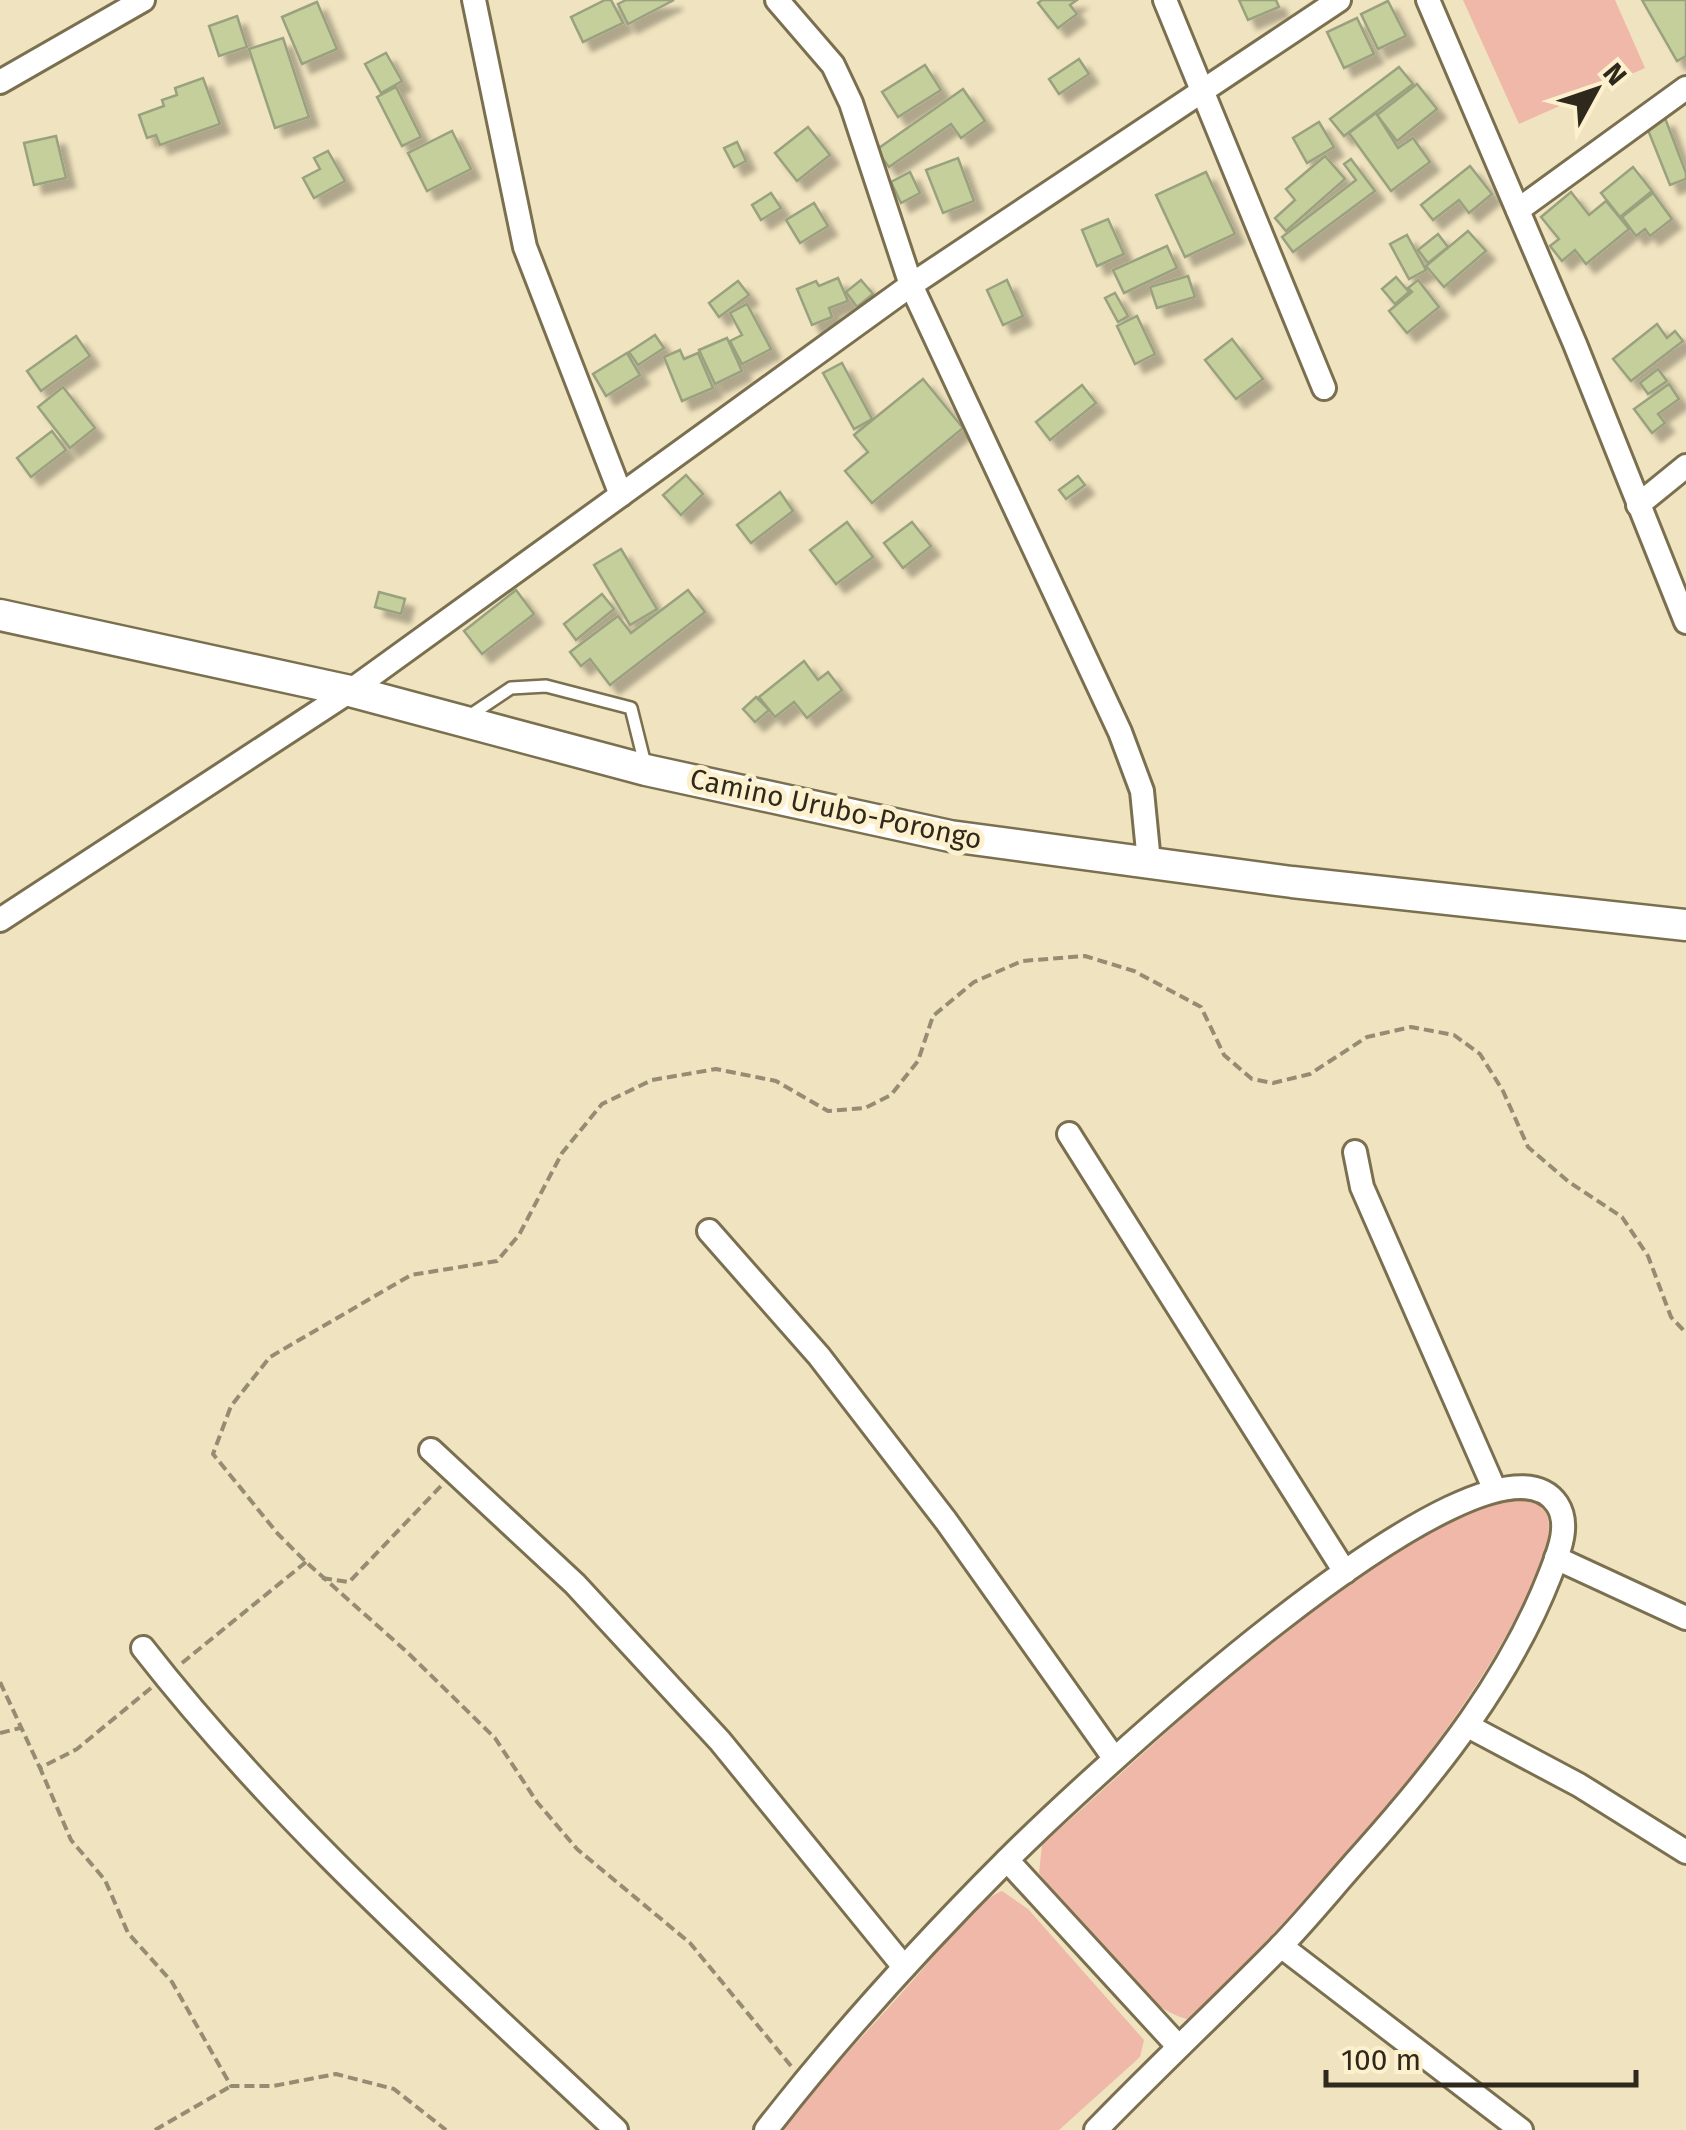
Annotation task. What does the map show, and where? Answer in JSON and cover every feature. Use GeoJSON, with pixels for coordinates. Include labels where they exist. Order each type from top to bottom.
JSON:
{"type":"FeatureCollection","features":[{"type":"Feature","properties":{"kind":"main road","name":"Camino Urubo-Porongo"},"geometry":{"type":"LineString","coordinates":[[0,615],[350,691],[646,770],[950,836],[1292,882],[1686,925]]}},
{"type":"Feature","properties":{"kind":"street"},"geometry":{"type":"LineString","coordinates":[[0,82],[143,0]]}},
{"type":"Feature","properties":{"kind":"street"},"geometry":{"type":"LineString","coordinates":[[474,0],[525,247],[621,496]]}},
{"type":"Feature","properties":{"kind":"street"},"geometry":{"type":"LineString","coordinates":[[777,0],[833,65],[851,103],[911,285],[1120,732],[1142,791],[1149,862]]}},
{"type":"Feature","properties":{"kind":"street"},"geometry":{"type":"LineString","coordinates":[[1165,0],[1324,388]]}},
{"type":"Feature","properties":{"kind":"street"},"geometry":{"type":"LineString","coordinates":[[0,920],[350,691],[911,285],[1338,0]]}},
{"type":"Feature","properties":{"kind":"street"},"geometry":{"type":"LineString","coordinates":[[1428,0],[1575,344],[1686,622]]}},
{"type":"Feature","properties":{"kind":"street"},"geometry":{"type":"LineString","coordinates":[[1518,210],[1686,88]]}},
{"type":"Feature","properties":{"kind":"street"},"geometry":{"type":"LineString","coordinates":[[1638,504],[1686,466]]}},
{"type":"Feature","properties":{"kind":"street"},"geometry":{"type":"LineString","coordinates":[[1069,1134],[1344,1572]]}},
{"type":"Feature","properties":{"kind":"street"},"geometry":{"type":"LineString","coordinates":[[1354,1152],[1362,1187],[1494,1488]]}},
{"type":"Feature","properties":{"kind":"street"},"geometry":{"type":"LineString","coordinates":[[709,1231],[820,1356],[935,1506],[1114,1758]]}},
{"type":"Feature","properties":{"kind":"street"},"geometry":{"type":"LineString","coordinates":[[431,1450],[574,1584],[720,1741],[904,1967]]}},
{"type":"Feature","properties":{"kind":"street"},"geometry":{"type":"LineString","coordinates":[[766,2130],[816,2066],[1006,1860],[1114,1758],[1227,1661],[1344,1572],[1414,1527],[1494,1488],[1523,1486],[1540,1491],[1557,1504],[1564,1530],[1556,1558],[1538,1605],[1468,1726],[1415,1795],[1281,1946],[1096,2130]]}},
{"type":"Feature","properties":{"kind":"street"},"geometry":{"type":"LineString","coordinates":[[1556,1558],[1686,1618]]}},
{"type":"Feature","properties":{"kind":"street"},"geometry":{"type":"LineString","coordinates":[[144,1648],[298,1824],[616,2130]]}},
{"type":"Feature","properties":{"kind":"street"},"geometry":{"type":"LineString","coordinates":[[1468,1726],[1579,1785],[1686,1852]]}},
{"type":"Feature","properties":{"kind":"street"},"geometry":{"type":"LineString","coordinates":[[1006,1860],[1178,2046]]}},
{"type":"Feature","properties":{"kind":"street"},"geometry":{"type":"LineString","coordinates":[[1281,1946],[1521,2130]]}},
{"type":"Feature","properties":{"kind":"lane"},"geometry":{"type":"LineString","coordinates":[[461,720],[511,688],[546,686],[631,708],[646,770]]}},
{"type":"Feature","properties":{"kind":"path"},"geometry":{"type":"LineString","coordinates":[[322,1578],[349,1582],[455,1472]]}},
{"type":"Feature","properties":{"kind":"path"},"geometry":{"type":"LineString","coordinates":[[40,1768],[77,1749],[306,1562]]}},
{"type":"Feature","properties":{"kind":"path"},"geometry":{"type":"LineString","coordinates":[[0,1682],[71,1840],[105,1880],[128,1933],[172,1982],[231,2086]]}},
{"type":"Feature","properties":{"kind":"path"},"geometry":{"type":"LineString","coordinates":[[0,1733],[20,1728]]}},
{"type":"Feature","properties":{"kind":"path"},"geometry":{"type":"LineString","coordinates":[[156,2130],[231,2086],[274,2086],[336,2074],[394,2089],[446,2130]]}},
{"type":"Feature","properties":{"kind":"shaded area"},"geometry":{"type":"Polygon","coordinates":[[[1463,0],[1615,0],[1645,68],[1519,124],[1463,0]]]}},
{"type":"Feature","properties":{"kind":"shaded area"},"geometry":{"type":"Polygon","coordinates":[[[1525,1496],[1540,1503],[1548,1520],[1548,1539],[1531,1589],[1475,1688],[1403,1786],[1282,1924],[1198,2012],[1187,2019],[1168,2011],[1127,1979],[1052,1891],[1039,1873],[1042,1845],[1200,1702],[1354,1577],[1440,1525],[1505,1497],[1525,1496]]]}},
{"type":"Feature","properties":{"kind":"shaded area"},"geometry":{"type":"Polygon","coordinates":[[[1002,1891],[1028,1909],[1144,2040],[1140,2057],[1059,2130],[781,2130],[956,1930],[979,1906],[1002,1891]]]}},
{"type":"Feature","properties":{"kind":"building"},"geometry":{"type":"Polygon","coordinates":[[[611,0],[623,23],[583,42],[571,17],[611,0]]]}},
{"type":"Feature","properties":{"kind":"building"},"geometry":{"type":"Polygon","coordinates":[[[626,0],[674,0],[628,24],[618,4],[626,0]]]}},
{"type":"Feature","properties":{"kind":"building"},"geometry":{"type":"Polygon","coordinates":[[[1077,0],[1070,5],[1077,14],[1058,28],[1038,3],[1077,0]]]}},
{"type":"Feature","properties":{"kind":"building"},"geometry":{"type":"Polygon","coordinates":[[[1239,0],[1276,0],[1279,7],[1248,20],[1239,0]]]}},
{"type":"Feature","properties":{"kind":"building"},"geometry":{"type":"Polygon","coordinates":[[[1642,0],[1686,0],[1686,56],[1677,61],[1642,0]]]}},
{"type":"Feature","properties":{"kind":"building"},"geometry":{"type":"Polygon","coordinates":[[[1388,1],[1406,36],[1378,49],[1361,14],[1388,1]]]}},
{"type":"Feature","properties":{"kind":"building"},"geometry":{"type":"Polygon","coordinates":[[[317,2],[337,49],[302,64],[282,17],[317,2]]]}},
{"type":"Feature","properties":{"kind":"building"},"geometry":{"type":"Polygon","coordinates":[[[237,16],[247,47],[219,56],[209,26],[237,16]]]}},
{"type":"Feature","properties":{"kind":"building"},"geometry":{"type":"Polygon","coordinates":[[[1357,18],[1374,54],[1344,68],[1327,32],[1357,18]]]}},
{"type":"Feature","properties":{"kind":"building"},"geometry":{"type":"Polygon","coordinates":[[[283,38],[309,117],[275,128],[249,49],[283,38]]]}},
{"type":"Feature","properties":{"kind":"building"},"geometry":{"type":"Polygon","coordinates":[[[386,53],[402,81],[381,93],[365,64],[386,53]]]}},
{"type":"Feature","properties":{"kind":"building"},"geometry":{"type":"Polygon","coordinates":[[[1079,59],[1089,74],[1059,94],[1049,79],[1079,59]]]}},
{"type":"Feature","properties":{"kind":"building"},"geometry":{"type":"Polygon","coordinates":[[[925,65],[941,90],[898,117],[882,92],[925,65]]]}},
{"type":"Feature","properties":{"kind":"building"},"geometry":{"type":"Polygon","coordinates":[[[1399,67],[1413,84],[1344,136],[1330,119],[1399,67]]]}},
{"type":"Feature","properties":{"kind":"building"},"geometry":{"type":"Polygon","coordinates":[[[203,78],[220,124],[160,145],[156,135],[147,138],[139,115],[164,106],[162,100],[177,95],[175,88],[203,78]]]}},
{"type":"Feature","properties":{"kind":"building"},"geometry":{"type":"Polygon","coordinates":[[[1417,84],[1437,109],[1397,141],[1377,115],[1417,84]]]}},
{"type":"Feature","properties":{"kind":"building"},"geometry":{"type":"Polygon","coordinates":[[[396,87],[421,137],[402,146],[377,97],[396,87]]]}},
{"type":"Feature","properties":{"kind":"building"},"geometry":{"type":"Polygon","coordinates":[[[963,89],[985,121],[961,138],[951,124],[889,167],[876,150],[963,89]]]}},
{"type":"Feature","properties":{"kind":"building"},"geometry":{"type":"Polygon","coordinates":[[[1376,113],[1398,148],[1413,138],[1430,162],[1391,191],[1349,133],[1376,113]]]}},
{"type":"Feature","properties":{"kind":"building"},"geometry":{"type":"Polygon","coordinates":[[[1665,118],[1686,173],[1686,179],[1670,185],[1646,125],[1665,118]]]}},
{"type":"Feature","properties":{"kind":"building"},"geometry":{"type":"Polygon","coordinates":[[[1319,122],[1334,147],[1307,163],[1293,138],[1319,122]]]}},
{"type":"Feature","properties":{"kind":"building"},"geometry":{"type":"Polygon","coordinates":[[[808,127],[830,155],[797,181],[775,153],[808,127]]]}},
{"type":"Feature","properties":{"kind":"building"},"geometry":{"type":"Polygon","coordinates":[[[452,131],[471,169],[427,191],[408,153],[452,131]]]}},
{"type":"Feature","properties":{"kind":"building"},"geometry":{"type":"Polygon","coordinates":[[[56,136],[66,178],[34,185],[24,143],[56,136]]]}},
{"type":"Feature","properties":{"kind":"building"},"geometry":{"type":"Polygon","coordinates":[[[737,142],[746,161],[734,167],[724,148],[737,142]]]}},
{"type":"Feature","properties":{"kind":"building"},"geometry":{"type":"Polygon","coordinates":[[[328,151],[345,181],[314,198],[303,178],[320,169],[314,158],[328,151]]]}},
{"type":"Feature","properties":{"kind":"building"},"geometry":{"type":"Polygon","coordinates":[[[1325,156],[1345,179],[1286,231],[1275,218],[1295,200],[1286,189],[1325,156]]]}},
{"type":"Feature","properties":{"kind":"building"},"geometry":{"type":"Polygon","coordinates":[[[958,158],[974,201],[943,213],[926,170],[958,158]]]}},
{"type":"Feature","properties":{"kind":"building"},"geometry":{"type":"Polygon","coordinates":[[[1351,159],[1375,191],[1293,252],[1282,237],[1356,180],[1344,164],[1351,159]]]}},
{"type":"Feature","properties":{"kind":"building"},"geometry":{"type":"Polygon","coordinates":[[[1470,166],[1492,194],[1469,213],[1459,200],[1433,220],[1421,205],[1470,166]]]}},
{"type":"Feature","properties":{"kind":"building"},"geometry":{"type":"Polygon","coordinates":[[[1633,167],[1652,191],[1620,217],[1601,193],[1633,167]]]}},
{"type":"Feature","properties":{"kind":"building"},"geometry":{"type":"Polygon","coordinates":[[[910,172],[920,193],[901,203],[891,182],[910,172]]]}},
{"type":"Feature","properties":{"kind":"building"},"geometry":{"type":"Polygon","coordinates":[[[1206,172],[1235,234],[1185,257],[1156,195],[1206,172]]]}},
{"type":"Feature","properties":{"kind":"building"},"geometry":{"type":"Polygon","coordinates":[[[1571,192],[1589,215],[1606,201],[1629,229],[1586,264],[1575,250],[1562,261],[1550,246],[1559,239],[1541,217],[1571,192]]]}},
{"type":"Feature","properties":{"kind":"building"},"geometry":{"type":"Polygon","coordinates":[[[771,193],[781,208],[761,220],[752,205],[771,193]]]}},
{"type":"Feature","properties":{"kind":"building"},"geometry":{"type":"Polygon","coordinates":[[[1653,193],[1672,219],[1650,236],[1645,229],[1636,236],[1622,217],[1653,193]]]}},
{"type":"Feature","properties":{"kind":"building"},"geometry":{"type":"Polygon","coordinates":[[[814,203],[828,226],[800,243],[786,220],[814,203]]]}},
{"type":"Feature","properties":{"kind":"building"},"geometry":{"type":"Polygon","coordinates":[[[1108,219],[1124,254],[1097,266],[1082,230],[1108,219]]]}},
{"type":"Feature","properties":{"kind":"building"},"geometry":{"type":"Polygon","coordinates":[[[1468,231],[1486,251],[1444,287],[1426,266],[1468,231]]]}},
{"type":"Feature","properties":{"kind":"building"},"geometry":{"type":"Polygon","coordinates":[[[1438,234],[1448,247],[1428,263],[1418,250],[1438,234]]]}},
{"type":"Feature","properties":{"kind":"building"},"geometry":{"type":"Polygon","coordinates":[[[1407,235],[1426,270],[1409,279],[1390,244],[1407,235]]]}},
{"type":"Feature","properties":{"kind":"building"},"geometry":{"type":"Polygon","coordinates":[[[1167,246],[1177,268],[1124,293],[1113,270],[1167,246]]]}},
{"type":"Feature","properties":{"kind":"building"},"geometry":{"type":"Polygon","coordinates":[[[1188,276],[1195,297],[1157,308],[1150,287],[1188,276]]]}},
{"type":"Feature","properties":{"kind":"building"},"geometry":{"type":"Polygon","coordinates":[[[1396,277],[1409,292],[1395,304],[1382,289],[1396,277]]]}},
{"type":"Feature","properties":{"kind":"building"},"geometry":{"type":"Polygon","coordinates":[[[838,278],[848,301],[829,308],[832,317],[812,325],[797,289],[838,278]]]}},
{"type":"Feature","properties":{"kind":"building"},"geometry":{"type":"Polygon","coordinates":[[[861,280],[873,294],[857,307],[846,292],[861,280]]]}},
{"type":"Feature","properties":{"kind":"building"},"geometry":{"type":"Polygon","coordinates":[[[1007,280],[1023,316],[1003,325],[987,290],[1007,280]]]}},
{"type":"Feature","properties":{"kind":"building"},"geometry":{"type":"Polygon","coordinates":[[[1418,280],[1439,307],[1407,333],[1389,311],[1412,292],[1408,288],[1418,280]]]}},
{"type":"Feature","properties":{"kind":"building"},"geometry":{"type":"Polygon","coordinates":[[[738,281],[749,295],[719,317],[709,303],[738,281]]]}},
{"type":"Feature","properties":{"kind":"building"},"geometry":{"type":"Polygon","coordinates":[[[1115,293],[1128,316],[1118,322],[1105,298],[1115,293]]]}},
{"type":"Feature","properties":{"kind":"building"},"geometry":{"type":"Polygon","coordinates":[[[747,304],[771,349],[742,364],[730,341],[742,335],[730,313],[747,304]]]}},
{"type":"Feature","properties":{"kind":"building"},"geometry":{"type":"Polygon","coordinates":[[[1137,316],[1155,354],[1135,364],[1117,326],[1137,316]]]}},
{"type":"Feature","properties":{"kind":"building"},"geometry":{"type":"Polygon","coordinates":[[[1657,324],[1667,338],[1675,331],[1683,341],[1631,381],[1613,359],[1657,324]]]}},
{"type":"Feature","properties":{"kind":"building"},"geometry":{"type":"Polygon","coordinates":[[[655,335],[664,348],[638,365],[629,352],[655,335]]]}},
{"type":"Feature","properties":{"kind":"building"},"geometry":{"type":"Polygon","coordinates":[[[76,336],[90,356],[41,391],[27,371],[76,336]]]}},
{"type":"Feature","properties":{"kind":"building"},"geometry":{"type":"Polygon","coordinates":[[[727,338],[742,371],[715,384],[699,350],[727,338]]]}},
{"type":"Feature","properties":{"kind":"building"},"geometry":{"type":"Polygon","coordinates":[[[1232,339],[1263,379],[1236,399],[1205,360],[1232,339]]]}},
{"type":"Feature","properties":{"kind":"building"},"geometry":{"type":"Polygon","coordinates":[[[680,350],[684,359],[698,353],[713,388],[682,401],[664,357],[680,350]]]}},
{"type":"Feature","properties":{"kind":"building"},"geometry":{"type":"Polygon","coordinates":[[[627,353],[640,375],[606,396],[593,374],[627,353]]]}},
{"type":"Feature","properties":{"kind":"building"},"geometry":{"type":"Polygon","coordinates":[[[842,363],[872,419],[854,429],[823,373],[842,363]]]}},
{"type":"Feature","properties":{"kind":"building"},"geometry":{"type":"Polygon","coordinates":[[[1658,369],[1667,381],[1648,394],[1640,383],[1658,369]]]}},
{"type":"Feature","properties":{"kind":"building"},"geometry":{"type":"Polygon","coordinates":[[[923,379],[963,428],[872,503],[845,471],[868,452],[854,435],[923,379]]]}},
{"type":"Feature","properties":{"kind":"building"},"geometry":{"type":"Polygon","coordinates":[[[1669,384],[1679,399],[1658,414],[1665,423],[1652,433],[1634,409],[1669,384]]]}},
{"type":"Feature","properties":{"kind":"building"},"geometry":{"type":"Polygon","coordinates":[[[1082,385],[1096,403],[1050,440],[1036,422],[1082,385]]]}},
{"type":"Feature","properties":{"kind":"building"},"geometry":{"type":"Polygon","coordinates":[[[63,387],[95,428],[70,448],[38,407],[63,387]]]}},
{"type":"Feature","properties":{"kind":"building"},"geometry":{"type":"Polygon","coordinates":[[[52,431],[66,450],[31,477],[17,458],[52,431]]]}},
{"type":"Feature","properties":{"kind":"building"},"geometry":{"type":"Polygon","coordinates":[[[686,475],[703,494],[681,515],[663,495],[686,475]]]}},
{"type":"Feature","properties":{"kind":"building"},"geometry":{"type":"Polygon","coordinates":[[[1078,476],[1085,485],[1066,499],[1059,490],[1078,476]]]}},
{"type":"Feature","properties":{"kind":"building"},"geometry":{"type":"Polygon","coordinates":[[[780,492],[793,511],[751,543],[737,525],[780,492]]]}},
{"type":"Feature","properties":{"kind":"building"},"geometry":{"type":"Polygon","coordinates":[[[847,522],[873,557],[836,584],[810,550],[847,522]]]}},
{"type":"Feature","properties":{"kind":"building"},"geometry":{"type":"Polygon","coordinates":[[[912,522],[931,546],[903,568],[884,543],[912,522]]]}},
{"type":"Feature","properties":{"kind":"building"},"geometry":{"type":"Polygon","coordinates":[[[621,549],[657,609],[630,625],[594,565],[621,549]]]}},
{"type":"Feature","properties":{"kind":"building"},"geometry":{"type":"Polygon","coordinates":[[[516,590],[534,614],[482,654],[464,631],[516,590]]]}},
{"type":"Feature","properties":{"kind":"building"},"geometry":{"type":"Polygon","coordinates":[[[688,590],[705,612],[610,685],[590,659],[581,666],[570,652],[618,616],[631,633],[688,590]]]}},
{"type":"Feature","properties":{"kind":"building"},"geometry":{"type":"Polygon","coordinates":[[[379,592],[405,599],[401,614],[375,607],[379,592]]]}},
{"type":"Feature","properties":{"kind":"building"},"geometry":{"type":"Polygon","coordinates":[[[602,594],[614,609],[576,640],[564,624],[602,594]]]}},
{"type":"Feature","properties":{"kind":"building"},"geometry":{"type":"Polygon","coordinates":[[[804,661],[818,680],[828,672],[842,690],[807,718],[794,702],[775,717],[759,697],[804,661]]]}},
{"type":"Feature","properties":{"kind":"building"},"geometry":{"type":"Polygon","coordinates":[[[756,697],[769,710],[755,722],[743,709],[756,697]]]}}]}
